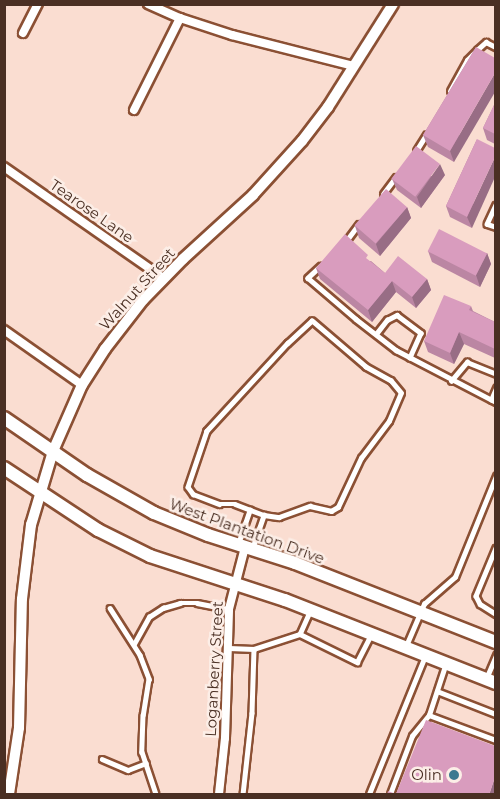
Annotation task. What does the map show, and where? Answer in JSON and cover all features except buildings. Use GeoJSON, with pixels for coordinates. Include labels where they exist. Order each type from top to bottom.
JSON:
{"type":"FeatureCollection","features":[{"type":"Feature","properties":{"kind":"main road","name":"West Plantation Drive"},"geometry":{"type":"LineString","coordinates":[[4,417],[87,475],[154,513],[495,642]]}},
{"type":"Feature","properties":{"kind":"main road"},"geometry":{"type":"LineString","coordinates":[[4,468],[123,544],[150,556],[311,609],[491,681]]}},
{"type":"Feature","properties":{"kind":"street"},"geometry":{"type":"LineString","coordinates":[[23,33],[38,4]]}},
{"type":"Feature","properties":{"kind":"street"},"geometry":{"type":"LineString","coordinates":[[148,4],[180,18],[284,50],[354,66]]}},
{"type":"Feature","properties":{"kind":"street","name":"Walnut Street"},"geometry":{"type":"LineString","coordinates":[[9,795],[20,728],[22,599],[27,551],[40,492],[53,451],[82,385],[125,321],[163,278],[273,174],[321,115],[393,4]]}},
{"type":"Feature","properties":{"kind":"street"},"geometry":{"type":"LineString","coordinates":[[134,110],[180,18]]}},
{"type":"Feature","properties":{"kind":"street","name":"Tearose Lane"},"geometry":{"type":"LineString","coordinates":[[4,167],[163,278]]}},
{"type":"Feature","properties":{"kind":"street"},"geometry":{"type":"LineString","coordinates":[[4,330],[82,385]]}},
{"type":"Feature","properties":{"kind":"street","name":"Loganberry Street"},"geometry":{"type":"LineString","coordinates":[[219,795],[225,738],[229,609],[245,547]]}},
{"type":"Feature","properties":{"kind":"lane"},"geometry":{"type":"LineString","coordinates":[[446,98],[467,60],[486,42],[495,47]]}},
{"type":"Feature","properties":{"kind":"lane"},"geometry":{"type":"LineString","coordinates":[[409,161],[431,126]]}},
{"type":"Feature","properties":{"kind":"lane"},"geometry":{"type":"LineString","coordinates":[[377,202],[403,168]]}},
{"type":"Feature","properties":{"kind":"lane"},"geometry":{"type":"LineString","coordinates":[[495,205],[487,224],[495,228]]}},
{"type":"Feature","properties":{"kind":"lane"},"geometry":{"type":"LineString","coordinates":[[340,246],[363,220]]}},
{"type":"Feature","properties":{"kind":"lane"},"geometry":{"type":"LineString","coordinates":[[324,262],[308,278],[376,334],[410,358],[493,401],[495,388]]}},
{"type":"Feature","properties":{"kind":"lane"},"geometry":{"type":"LineString","coordinates":[[376,334],[392,315],[404,320],[420,333],[410,358]]}},
{"type":"Feature","properties":{"kind":"lane"},"geometry":{"type":"LineString","coordinates":[[312,321],[366,367],[391,381],[401,393],[389,421],[361,458],[338,507],[331,511],[310,506],[279,517],[264,515],[235,504],[219,504],[193,494],[188,487],[207,431],[288,343],[312,321]]}},
{"type":"Feature","properties":{"kind":"lane"},"geometry":{"type":"LineString","coordinates":[[451,381],[467,362],[495,374]]}},
{"type":"Feature","properties":{"kind":"lane"},"geometry":{"type":"LineString","coordinates":[[406,646],[419,612],[427,601],[449,585],[455,577],[495,476]]}},
{"type":"Feature","properties":{"kind":"lane"},"geometry":{"type":"LineString","coordinates":[[245,547],[250,510]]}},
{"type":"Feature","properties":{"kind":"lane"},"geometry":{"type":"LineString","coordinates":[[245,547],[264,515]]}},
{"type":"Feature","properties":{"kind":"lane"},"geometry":{"type":"LineString","coordinates":[[495,548],[476,596],[480,604],[495,611]]}},
{"type":"Feature","properties":{"kind":"lane"},"geometry":{"type":"LineString","coordinates":[[134,644],[149,617],[163,608],[180,603],[197,603],[229,609]]}},
{"type":"Feature","properties":{"kind":"lane"},"geometry":{"type":"LineString","coordinates":[[110,608],[134,644],[149,679],[141,733],[146,763],[156,795]]}},
{"type":"Feature","properties":{"kind":"lane"},"geometry":{"type":"LineString","coordinates":[[300,634],[311,609]]}},
{"type":"Feature","properties":{"kind":"lane"},"geometry":{"type":"LineString","coordinates":[[229,648],[254,649],[300,634],[357,662],[372,633]]}},
{"type":"Feature","properties":{"kind":"lane"},"geometry":{"type":"LineString","coordinates":[[243,795],[252,713],[254,649]]}},
{"type":"Feature","properties":{"kind":"lane"},"geometry":{"type":"LineString","coordinates":[[369,795],[426,654]]}},
{"type":"Feature","properties":{"kind":"lane"},"geometry":{"type":"LineString","coordinates":[[491,681],[495,655]]}},
{"type":"Feature","properties":{"kind":"lane"},"geometry":{"type":"LineString","coordinates":[[390,795],[412,736],[429,715],[446,662]]}},
{"type":"Feature","properties":{"kind":"lane"},"geometry":{"type":"LineString","coordinates":[[437,691],[495,714]]}},
{"type":"Feature","properties":{"kind":"lane"},"geometry":{"type":"LineString","coordinates":[[429,715],[495,740]]}},
{"type":"Feature","properties":{"kind":"lane"},"geometry":{"type":"LineString","coordinates":[[102,759],[128,770],[146,763]]}},
{"type":"Feature","properties":{"kind":"place","name":"Olin"},"geometry":{"type":"Point","coordinates":[454,775]}}]}
